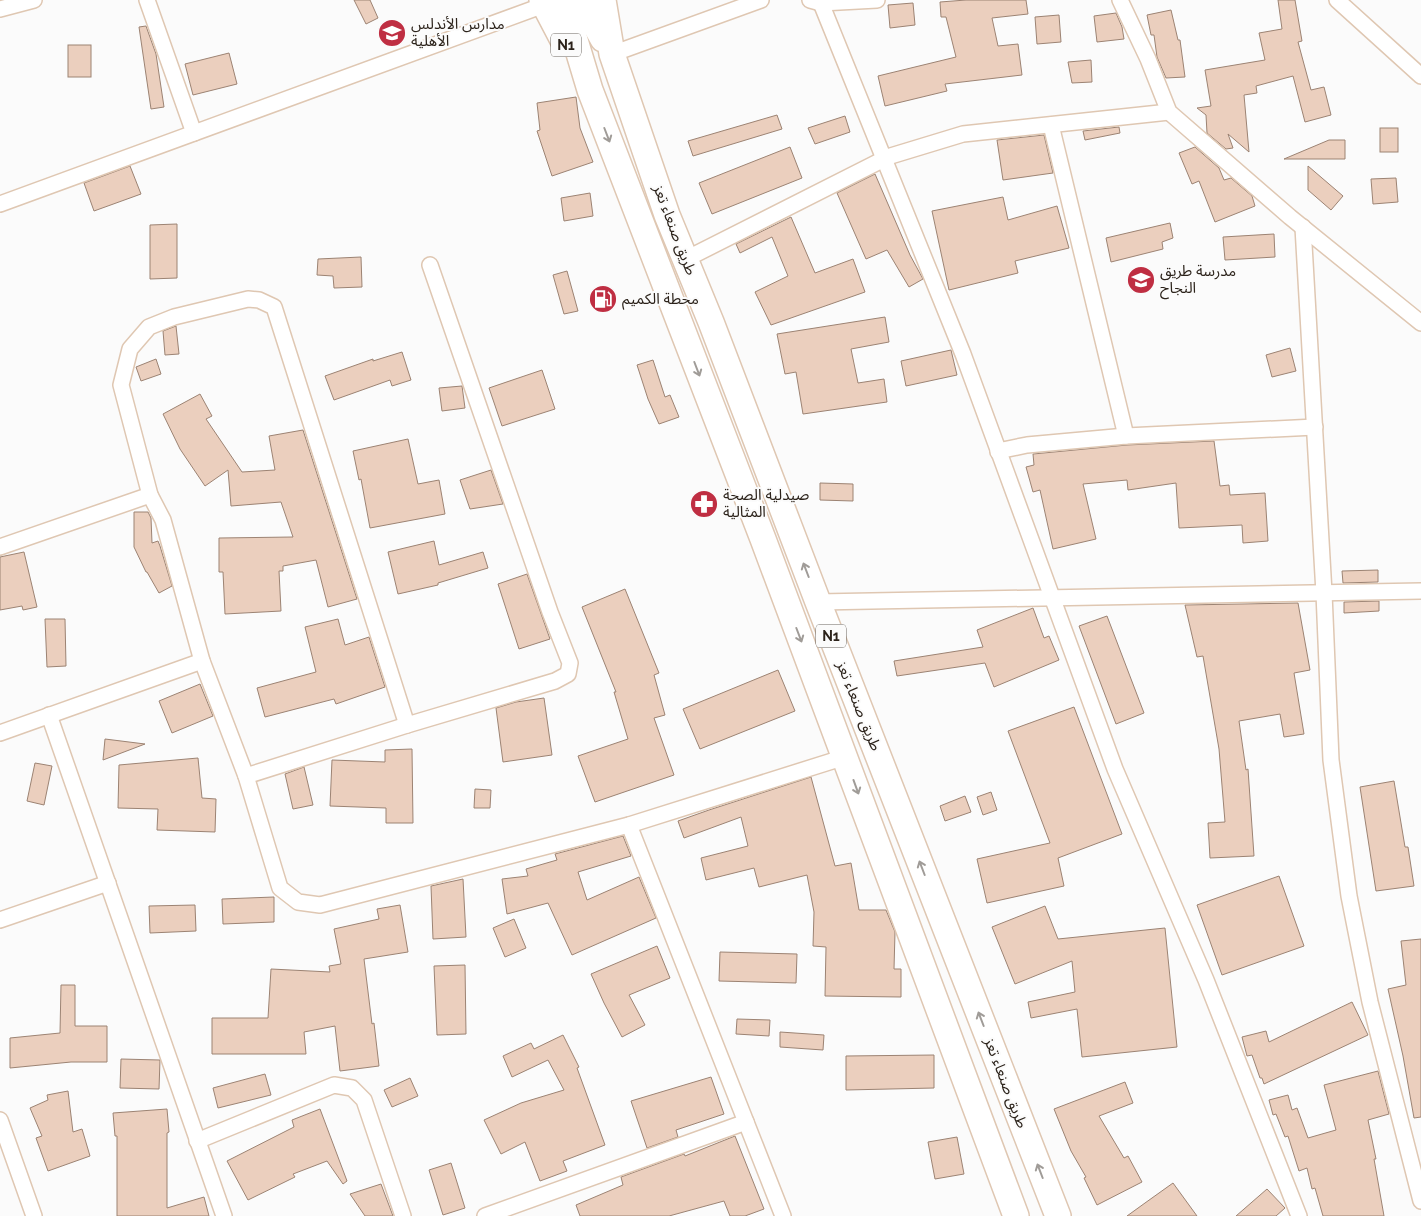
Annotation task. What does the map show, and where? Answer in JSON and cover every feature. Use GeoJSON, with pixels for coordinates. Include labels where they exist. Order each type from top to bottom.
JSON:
{"type":"FeatureCollection","features":[{"type":"Feature","properties":{"kind":"highway","name":"طريق صنعاء تعز"},"geometry":{"type":"LineString","coordinates":[[581,0],[612,54]]}},
{"type":"Feature","properties":{"kind":"highway","name":"طريق صنعاء تعز"},"geometry":{"type":"LineString","coordinates":[[603,0],[612,54],[667,214],[711,322],[818,602],[1058,1216]]}},
{"type":"Feature","properties":{"kind":"highway","name":"طريق صنعاء تعز"},"geometry":{"type":"LineString","coordinates":[[550,2],[590,90],[763,539],[1016,1216]]}},
{"type":"Feature","properties":{"kind":"highway"},"geometry":{"type":"LineString","coordinates":[[682,332],[711,322]]}},
{"type":"Feature","properties":{"kind":"street"},"geometry":{"type":"LineString","coordinates":[[0,9],[34,0]]}},
{"type":"Feature","properties":{"kind":"street"},"geometry":{"type":"LineString","coordinates":[[147,0],[194,133]]}},
{"type":"Feature","properties":{"kind":"street"},"geometry":{"type":"LineString","coordinates":[[612,54],[761,0]]}},
{"type":"Feature","properties":{"kind":"street"},"geometry":{"type":"LineString","coordinates":[[877,0],[816,2],[884,158],[963,354],[1115,769],[1206,980],[1299,1216]]}},
{"type":"Feature","properties":{"kind":"street"},"geometry":{"type":"LineString","coordinates":[[1120,0],[1148,59],[1169,112],[1303,227],[1421,323]]}},
{"type":"Feature","properties":{"kind":"street"},"geometry":{"type":"LineString","coordinates":[[1337,0],[1421,76]]}},
{"type":"Feature","properties":{"kind":"street"},"geometry":{"type":"LineString","coordinates":[[0,204],[550,2]]}},
{"type":"Feature","properties":{"kind":"street"},"geometry":{"type":"LineString","coordinates":[[686,259],[884,158],[963,134],[1169,112]]}},
{"type":"Feature","properties":{"kind":"street"},"geometry":{"type":"LineString","coordinates":[[1050,125],[1126,436]]}},
{"type":"Feature","properties":{"kind":"street"},"geometry":{"type":"LineString","coordinates":[[1303,227],[1324,593],[1331,760],[1349,896],[1370,1002],[1421,1201]]}},
{"type":"Feature","properties":{"kind":"street"},"geometry":{"type":"LineString","coordinates":[[246,776],[555,680],[568,674],[570,663],[550,612],[430,265]]}},
{"type":"Feature","properties":{"kind":"street"},"geometry":{"type":"LineString","coordinates":[[407,725],[274,308],[258,300],[248,299],[174,317],[149,326],[130,349],[121,386],[150,495],[163,520],[202,662],[246,776],[280,888],[298,902],[320,905],[629,825],[845,757]]}},
{"type":"Feature","properties":{"kind":"street"},"geometry":{"type":"LineString","coordinates":[[998,451],[1027,445],[1126,436],[1314,427]]}},
{"type":"Feature","properties":{"kind":"street"},"geometry":{"type":"LineString","coordinates":[[0,546],[150,495]]}},
{"type":"Feature","properties":{"kind":"street"},"geometry":{"type":"LineString","coordinates":[[818,602],[1421,591]]}},
{"type":"Feature","properties":{"kind":"street"},"geometry":{"type":"LineString","coordinates":[[0,733],[202,662]]}},
{"type":"Feature","properties":{"kind":"street"},"geometry":{"type":"LineString","coordinates":[[50,716],[224,1216]]}},
{"type":"Feature","properties":{"kind":"street"},"geometry":{"type":"LineString","coordinates":[[629,825],[783,1216]]}},
{"type":"Feature","properties":{"kind":"street"},"geometry":{"type":"LineString","coordinates":[[0,920],[108,883]]}},
{"type":"Feature","properties":{"kind":"street"},"geometry":{"type":"LineString","coordinates":[[197,1141],[334,1085],[352,1088],[364,1100],[403,1216]]}},
{"type":"Feature","properties":{"kind":"street"},"geometry":{"type":"LineString","coordinates":[[0,1120],[34,1216]]}},
{"type":"Feature","properties":{"kind":"street"},"geometry":{"type":"LineString","coordinates":[[485,1216],[746,1122]]}},
{"type":"Feature","properties":{"kind":"building"},"geometry":{"type":"Polygon","coordinates":[[[354,0],[370,0],[378,18],[366,24],[354,0]]]}},
{"type":"Feature","properties":{"kind":"building"},"geometry":{"type":"Polygon","coordinates":[[[1026,0],[1028,14],[992,18],[998,46],[1018,44],[1022,75],[945,84],[947,91],[885,106],[878,76],[956,57],[946,17],[941,17],[940,2],[1026,0]]]}},
{"type":"Feature","properties":{"kind":"building"},"geometry":{"type":"Polygon","coordinates":[[[1278,0],[1295,0],[1302,41],[1298,42],[1311,90],[1324,87],[1331,115],[1305,122],[1293,76],[1256,86],[1257,93],[1244,95],[1249,152],[1228,134],[1233,148],[1226,149],[1207,133],[1206,115],[1197,108],[1211,106],[1205,70],[1265,60],[1259,33],[1282,29],[1278,0]]]}},
{"type":"Feature","properties":{"kind":"building"},"geometry":{"type":"Polygon","coordinates":[[[913,3],[915,25],[890,28],[888,5],[913,3]]]}},
{"type":"Feature","properties":{"kind":"building"},"geometry":{"type":"Polygon","coordinates":[[[1171,10],[1178,40],[1180,40],[1185,77],[1166,78],[1157,57],[1154,35],[1151,35],[1147,15],[1171,10]]]}},
{"type":"Feature","properties":{"kind":"building"},"geometry":{"type":"Polygon","coordinates":[[[1116,13],[1122,27],[1124,39],[1097,42],[1094,16],[1116,13]]]}},
{"type":"Feature","properties":{"kind":"building"},"geometry":{"type":"Polygon","coordinates":[[[1059,15],[1061,42],[1037,44],[1035,17],[1059,15]]]}},
{"type":"Feature","properties":{"kind":"building"},"geometry":{"type":"Polygon","coordinates":[[[146,26],[156,54],[164,107],[151,109],[139,27],[146,26]]]}},
{"type":"Feature","properties":{"kind":"building"},"geometry":{"type":"Polygon","coordinates":[[[68,45],[91,45],[91,77],[68,77],[68,45]]]}},
{"type":"Feature","properties":{"kind":"building"},"geometry":{"type":"Polygon","coordinates":[[[229,53],[237,84],[193,95],[185,64],[229,53]]]}},
{"type":"Feature","properties":{"kind":"building"},"geometry":{"type":"Polygon","coordinates":[[[1091,60],[1092,82],[1072,83],[1068,62],[1091,60]]]}},
{"type":"Feature","properties":{"kind":"building"},"geometry":{"type":"Polygon","coordinates":[[[576,97],[580,128],[593,162],[552,176],[537,131],[540,130],[537,103],[576,97]]]}},
{"type":"Feature","properties":{"kind":"building"},"geometry":{"type":"Polygon","coordinates":[[[777,115],[782,129],[693,156],[688,141],[777,115]]]}},
{"type":"Feature","properties":{"kind":"building"},"geometry":{"type":"Polygon","coordinates":[[[845,116],[850,132],[815,144],[808,128],[845,116]]]}},
{"type":"Feature","properties":{"kind":"building"},"geometry":{"type":"Polygon","coordinates":[[[1119,127],[1120,133],[1085,140],[1083,131],[1119,127]]]}},
{"type":"Feature","properties":{"kind":"building"},"geometry":{"type":"Polygon","coordinates":[[[1380,128],[1398,128],[1398,152],[1380,152],[1380,128]]]}},
{"type":"Feature","properties":{"kind":"building"},"geometry":{"type":"Polygon","coordinates":[[[1044,135],[1053,173],[1003,180],[997,140],[1044,135]]]}},
{"type":"Feature","properties":{"kind":"building"},"geometry":{"type":"Polygon","coordinates":[[[1329,140],[1345,140],[1345,159],[1284,159],[1329,140]]]}},
{"type":"Feature","properties":{"kind":"building"},"geometry":{"type":"Polygon","coordinates":[[[790,147],[802,178],[712,214],[699,183],[790,147]]]}},
{"type":"Feature","properties":{"kind":"building"},"geometry":{"type":"Polygon","coordinates":[[[1195,147],[1219,168],[1224,180],[1231,178],[1252,196],[1255,206],[1215,222],[1199,181],[1192,184],[1179,153],[1195,147]]]}},
{"type":"Feature","properties":{"kind":"building"},"geometry":{"type":"Polygon","coordinates":[[[130,166],[141,194],[94,211],[84,183],[130,166]]]}},
{"type":"Feature","properties":{"kind":"building"},"geometry":{"type":"Polygon","coordinates":[[[1308,166],[1343,196],[1331,210],[1308,190],[1308,166]]]}},
{"type":"Feature","properties":{"kind":"building"},"geometry":{"type":"Polygon","coordinates":[[[875,174],[910,255],[923,279],[909,287],[887,250],[866,259],[837,193],[875,174]]]}},
{"type":"Feature","properties":{"kind":"building"},"geometry":{"type":"Polygon","coordinates":[[[1396,178],[1398,202],[1373,204],[1371,179],[1396,178]]]}},
{"type":"Feature","properties":{"kind":"building"},"geometry":{"type":"Polygon","coordinates":[[[590,193],[593,216],[564,221],[561,198],[590,193]]]}},
{"type":"Feature","properties":{"kind":"building"},"geometry":{"type":"Polygon","coordinates":[[[1003,197],[1008,220],[1057,206],[1069,248],[1015,261],[1018,273],[949,290],[932,211],[1003,197]]]}},
{"type":"Feature","properties":{"kind":"building"},"geometry":{"type":"Polygon","coordinates":[[[791,217],[815,273],[853,259],[865,292],[771,325],[755,292],[788,276],[772,237],[740,253],[736,244],[791,217]]]}},
{"type":"Feature","properties":{"kind":"building"},"geometry":{"type":"Polygon","coordinates":[[[1170,223],[1173,238],[1162,242],[1163,249],[1111,262],[1106,238],[1170,223]]]}},
{"type":"Feature","properties":{"kind":"building"},"geometry":{"type":"Polygon","coordinates":[[[177,224],[177,278],[150,279],[150,225],[177,224]]]}},
{"type":"Feature","properties":{"kind":"building"},"geometry":{"type":"Polygon","coordinates":[[[1274,234],[1275,257],[1225,260],[1223,237],[1274,234]]]}},
{"type":"Feature","properties":{"kind":"building"},"geometry":{"type":"Polygon","coordinates":[[[361,257],[362,287],[334,288],[333,276],[317,275],[318,259],[361,257]]]}},
{"type":"Feature","properties":{"kind":"building"},"geometry":{"type":"Polygon","coordinates":[[[567,271],[578,311],[564,314],[553,275],[567,271]]]}},
{"type":"Feature","properties":{"kind":"building"},"geometry":{"type":"Polygon","coordinates":[[[885,317],[889,342],[851,349],[858,383],[884,379],[887,402],[803,414],[796,372],[785,374],[777,334],[885,317]]]}},
{"type":"Feature","properties":{"kind":"building"},"geometry":{"type":"Polygon","coordinates":[[[176,326],[179,354],[165,355],[163,331],[176,326]]]}},
{"type":"Feature","properties":{"kind":"building"},"geometry":{"type":"Polygon","coordinates":[[[1290,348],[1296,371],[1272,377],[1266,355],[1290,348]]]}},
{"type":"Feature","properties":{"kind":"building"},"geometry":{"type":"Polygon","coordinates":[[[951,350],[957,375],[906,386],[901,361],[951,350]]]}},
{"type":"Feature","properties":{"kind":"building"},"geometry":{"type":"Polygon","coordinates":[[[402,352],[411,380],[392,386],[390,380],[334,400],[325,376],[373,359],[373,361],[402,352]]]}},
{"type":"Feature","properties":{"kind":"building"},"geometry":{"type":"Polygon","coordinates":[[[156,359],[161,374],[141,381],[136,367],[156,359]]]}},
{"type":"Feature","properties":{"kind":"building"},"geometry":{"type":"Polygon","coordinates":[[[653,360],[665,397],[670,395],[679,417],[659,424],[648,399],[637,365],[653,360]]]}},
{"type":"Feature","properties":{"kind":"building"},"geometry":{"type":"Polygon","coordinates":[[[542,370],[555,409],[502,426],[489,388],[542,370]]]}},
{"type":"Feature","properties":{"kind":"building"},"geometry":{"type":"Polygon","coordinates":[[[462,386],[465,408],[442,411],[439,388],[462,386]]]}},
{"type":"Feature","properties":{"kind":"building"},"geometry":{"type":"Polygon","coordinates":[[[200,394],[212,416],[206,419],[242,472],[275,470],[269,436],[303,430],[357,599],[328,607],[316,560],[283,566],[283,571],[279,571],[281,611],[225,614],[223,572],[219,572],[219,538],[293,537],[281,502],[231,506],[228,470],[205,486],[180,449],[163,414],[200,394]]]}},
{"type":"Feature","properties":{"kind":"building"},"geometry":{"type":"Polygon","coordinates":[[[408,439],[418,484],[439,480],[445,514],[370,528],[361,479],[359,480],[353,451],[408,439]]]}},
{"type":"Feature","properties":{"kind":"building"},"geometry":{"type":"Polygon","coordinates":[[[1214,441],[1220,486],[1229,485],[1230,495],[1265,493],[1268,541],[1243,543],[1242,525],[1179,528],[1176,483],[1128,490],[1127,480],[1083,484],[1096,539],[1053,549],[1040,490],[1033,492],[1026,467],[1034,465],[1033,454],[1127,445],[1214,441]]]}},
{"type":"Feature","properties":{"kind":"building"},"geometry":{"type":"Polygon","coordinates":[[[491,470],[503,504],[470,509],[460,480],[491,470]]]}},
{"type":"Feature","properties":{"kind":"building"},"geometry":{"type":"Polygon","coordinates":[[[820,483],[853,484],[853,501],[820,500],[820,483]]]}},
{"type":"Feature","properties":{"kind":"building"},"geometry":{"type":"Polygon","coordinates":[[[134,512],[148,512],[151,518],[152,543],[158,541],[160,546],[172,586],[159,593],[134,547],[134,512]]]}},
{"type":"Feature","properties":{"kind":"building"},"geometry":{"type":"Polygon","coordinates":[[[434,541],[439,565],[483,552],[488,568],[438,583],[438,585],[398,594],[388,552],[434,541]]]}},
{"type":"Feature","properties":{"kind":"building"},"geometry":{"type":"Polygon","coordinates":[[[24,552],[37,607],[23,610],[22,606],[0,610],[0,557],[24,552]]]}},
{"type":"Feature","properties":{"kind":"building"},"geometry":{"type":"Polygon","coordinates":[[[1378,570],[1378,582],[1343,583],[1342,571],[1378,570]]]}},
{"type":"Feature","properties":{"kind":"building"},"geometry":{"type":"Polygon","coordinates":[[[527,574],[550,639],[519,649],[498,584],[527,574]]]}},
{"type":"Feature","properties":{"kind":"building"},"geometry":{"type":"Polygon","coordinates":[[[625,589],[659,673],[654,675],[665,715],[654,718],[674,775],[595,802],[578,756],[628,739],[614,692],[616,692],[582,607],[625,589]]]}},
{"type":"Feature","properties":{"kind":"building"},"geometry":{"type":"Polygon","coordinates":[[[1379,601],[1379,611],[1344,613],[1344,602],[1379,601]]]}},
{"type":"Feature","properties":{"kind":"building"},"geometry":{"type":"Polygon","coordinates":[[[1298,603],[1310,670],[1294,673],[1304,734],[1284,737],[1280,714],[1239,721],[1246,770],[1248,769],[1254,856],[1210,858],[1208,823],[1225,822],[1219,749],[1203,656],[1197,657],[1185,605],[1298,603]]]}},
{"type":"Feature","properties":{"kind":"building"},"geometry":{"type":"Polygon","coordinates":[[[1033,608],[1044,638],[1049,636],[1059,660],[994,687],[985,663],[897,676],[894,661],[983,647],[977,630],[1033,608]]]}},
{"type":"Feature","properties":{"kind":"building"},"geometry":{"type":"Polygon","coordinates":[[[1107,616],[1144,713],[1116,724],[1079,626],[1107,616]]]}},
{"type":"Feature","properties":{"kind":"building"},"geometry":{"type":"Polygon","coordinates":[[[45,619],[65,619],[66,666],[47,667],[45,619]]]}},
{"type":"Feature","properties":{"kind":"building"},"geometry":{"type":"Polygon","coordinates":[[[338,619],[345,645],[369,637],[385,687],[336,704],[334,699],[265,717],[257,688],[316,672],[305,627],[338,619]]]}},
{"type":"Feature","properties":{"kind":"building"},"geometry":{"type":"Polygon","coordinates":[[[778,670],[795,711],[700,749],[683,709],[778,670]]]}},
{"type":"Feature","properties":{"kind":"building"},"geometry":{"type":"Polygon","coordinates":[[[200,684],[213,716],[172,733],[159,701],[200,684]]]}},
{"type":"Feature","properties":{"kind":"building"},"geometry":{"type":"Polygon","coordinates":[[[544,698],[552,755],[503,762],[496,708],[516,702],[544,698]]]}},
{"type":"Feature","properties":{"kind":"building"},"geometry":{"type":"Polygon","coordinates":[[[1074,707],[1122,834],[1058,858],[1064,886],[987,903],[977,859],[1050,843],[1008,731],[1074,707]]]}},
{"type":"Feature","properties":{"kind":"building"},"geometry":{"type":"Polygon","coordinates":[[[105,739],[145,744],[103,760],[105,739]]]}},
{"type":"Feature","properties":{"kind":"building"},"geometry":{"type":"Polygon","coordinates":[[[412,749],[413,823],[386,823],[386,808],[330,806],[332,760],[385,762],[385,750],[412,749]]]}},
{"type":"Feature","properties":{"kind":"building"},"geometry":{"type":"Polygon","coordinates":[[[198,758],[202,798],[216,799],[215,832],[157,830],[158,809],[118,808],[119,765],[198,758]]]}},
{"type":"Feature","properties":{"kind":"building"},"geometry":{"type":"Polygon","coordinates":[[[35,763],[52,766],[44,805],[27,801],[35,763]]]}},
{"type":"Feature","properties":{"kind":"building"},"geometry":{"type":"Polygon","coordinates":[[[304,767],[313,805],[293,809],[285,774],[304,767]]]}},
{"type":"Feature","properties":{"kind":"building"},"geometry":{"type":"Polygon","coordinates":[[[811,777],[835,866],[851,863],[859,910],[886,910],[895,932],[894,969],[901,969],[901,997],[825,996],[826,947],[813,946],[814,912],[807,875],[759,887],[754,868],[706,880],[701,858],[748,846],[741,817],[684,838],[678,821],[811,777]]]}},
{"type":"Feature","properties":{"kind":"building"},"geometry":{"type":"Polygon","coordinates":[[[1394,781],[1405,847],[1408,847],[1414,886],[1376,891],[1360,787],[1394,781]]]}},
{"type":"Feature","properties":{"kind":"building"},"geometry":{"type":"Polygon","coordinates":[[[475,789],[491,790],[490,808],[474,808],[475,789]]]}},
{"type":"Feature","properties":{"kind":"building"},"geometry":{"type":"Polygon","coordinates":[[[991,792],[997,810],[983,815],[977,797],[991,792]]]}},
{"type":"Feature","properties":{"kind":"building"},"geometry":{"type":"Polygon","coordinates":[[[965,796],[971,812],[945,821],[940,806],[965,796]]]}},
{"type":"Feature","properties":{"kind":"building"},"geometry":{"type":"Polygon","coordinates":[[[623,836],[631,856],[578,872],[587,900],[639,877],[656,918],[572,955],[548,903],[507,914],[502,879],[528,876],[526,869],[557,860],[555,854],[623,836]]]}},
{"type":"Feature","properties":{"kind":"building"},"geometry":{"type":"Polygon","coordinates":[[[1279,876],[1304,946],[1222,975],[1197,905],[1279,876]]]}},
{"type":"Feature","properties":{"kind":"building"},"geometry":{"type":"Polygon","coordinates":[[[463,879],[466,937],[433,939],[431,886],[463,879]]]}},
{"type":"Feature","properties":{"kind":"building"},"geometry":{"type":"Polygon","coordinates":[[[274,897],[274,922],[223,924],[222,899],[274,897]]]}},
{"type":"Feature","properties":{"kind":"building"},"geometry":{"type":"Polygon","coordinates":[[[195,905],[196,931],[150,933],[149,906],[195,905]]]}},
{"type":"Feature","properties":{"kind":"building"},"geometry":{"type":"Polygon","coordinates":[[[400,905],[408,952],[364,959],[379,1066],[340,1071],[335,1026],[304,1032],[306,1054],[212,1054],[212,1018],[268,1018],[271,969],[330,972],[329,966],[341,964],[334,929],[379,919],[377,909],[400,905]]]}},
{"type":"Feature","properties":{"kind":"building"},"geometry":{"type":"Polygon","coordinates":[[[1045,906],[1058,939],[1165,928],[1177,1047],[1082,1057],[1077,1009],[1031,1018],[1028,1002],[1075,992],[1072,961],[1015,984],[992,927],[1045,906]]]}},
{"type":"Feature","properties":{"kind":"building"},"geometry":{"type":"Polygon","coordinates":[[[514,919],[526,948],[505,957],[493,928],[514,919]]]}},
{"type":"Feature","properties":{"kind":"building"},"geometry":{"type":"Polygon","coordinates":[[[1421,939],[1421,1117],[1414,1118],[1388,989],[1406,985],[1401,941],[1421,939]]]}},
{"type":"Feature","properties":{"kind":"building"},"geometry":{"type":"Polygon","coordinates":[[[657,946],[670,978],[629,995],[645,1025],[622,1037],[591,974],[657,946]]]}},
{"type":"Feature","properties":{"kind":"building"},"geometry":{"type":"Polygon","coordinates":[[[720,952],[797,954],[796,983],[719,981],[720,952]]]}},
{"type":"Feature","properties":{"kind":"building"},"geometry":{"type":"Polygon","coordinates":[[[465,965],[466,1034],[437,1035],[434,966],[465,965]]]}},
{"type":"Feature","properties":{"kind":"building"},"geometry":{"type":"Polygon","coordinates":[[[61,985],[75,985],[75,1026],[107,1026],[107,1062],[71,1062],[10,1068],[10,1038],[60,1033],[61,985]]]}},
{"type":"Feature","properties":{"kind":"building"},"geometry":{"type":"Polygon","coordinates":[[[1352,1002],[1368,1035],[1264,1084],[1252,1055],[1247,1056],[1242,1037],[1266,1031],[1269,1042],[1352,1002]]]}},
{"type":"Feature","properties":{"kind":"building"},"geometry":{"type":"Polygon","coordinates":[[[737,1019],[770,1020],[769,1036],[736,1034],[737,1019]]]}},
{"type":"Feature","properties":{"kind":"building"},"geometry":{"type":"Polygon","coordinates":[[[780,1032],[824,1035],[823,1050],[780,1047],[780,1032]]]}},
{"type":"Feature","properties":{"kind":"building"},"geometry":{"type":"Polygon","coordinates":[[[563,1035],[579,1067],[577,1068],[605,1145],[563,1161],[567,1171],[540,1181],[525,1142],[501,1154],[484,1120],[521,1103],[564,1090],[548,1060],[512,1077],[503,1056],[531,1043],[534,1049],[563,1035]]]}},
{"type":"Feature","properties":{"kind":"building"},"geometry":{"type":"Polygon","coordinates":[[[934,1055],[934,1088],[846,1090],[846,1056],[934,1055]]]}},
{"type":"Feature","properties":{"kind":"building"},"geometry":{"type":"Polygon","coordinates":[[[121,1059],[160,1060],[159,1089],[120,1088],[121,1059]]]}},
{"type":"Feature","properties":{"kind":"building"},"geometry":{"type":"Polygon","coordinates":[[[1378,1071],[1389,1114],[1368,1120],[1384,1216],[1323,1216],[1315,1188],[1312,1189],[1307,1168],[1299,1171],[1288,1136],[1285,1137],[1276,1114],[1273,1115],[1269,1100],[1288,1095],[1292,1110],[1297,1108],[1308,1138],[1336,1130],[1324,1085],[1378,1071]]]}},
{"type":"Feature","properties":{"kind":"building"},"geometry":{"type":"Polygon","coordinates":[[[265,1074],[271,1095],[218,1108],[213,1088],[265,1074]]]}},
{"type":"Feature","properties":{"kind":"building"},"geometry":{"type":"Polygon","coordinates":[[[711,1077],[724,1114],[676,1130],[678,1137],[647,1148],[631,1101],[711,1077]]]}},
{"type":"Feature","properties":{"kind":"building"},"geometry":{"type":"Polygon","coordinates":[[[410,1078],[418,1096],[392,1107],[384,1090],[410,1078]]]}},
{"type":"Feature","properties":{"kind":"building"},"geometry":{"type":"Polygon","coordinates":[[[1125,1082],[1133,1103],[1099,1116],[1124,1158],[1128,1156],[1142,1182],[1097,1205],[1084,1178],[1086,1177],[1071,1151],[1054,1109],[1125,1082]]]}},
{"type":"Feature","properties":{"kind":"building"},"geometry":{"type":"Polygon","coordinates":[[[68,1091],[73,1132],[82,1129],[90,1156],[48,1171],[36,1138],[42,1136],[30,1108],[48,1100],[47,1095],[68,1091]]]}},
{"type":"Feature","properties":{"kind":"building"},"geometry":{"type":"Polygon","coordinates":[[[167,1109],[169,1132],[167,1133],[167,1208],[204,1197],[209,1216],[117,1216],[117,1136],[115,1136],[113,1113],[167,1109]]]}},
{"type":"Feature","properties":{"kind":"building"},"geometry":{"type":"Polygon","coordinates":[[[320,1109],[347,1181],[343,1184],[327,1161],[293,1174],[295,1177],[248,1200],[227,1161],[294,1127],[292,1120],[320,1109]]]}},
{"type":"Feature","properties":{"kind":"building"},"geometry":{"type":"Polygon","coordinates":[[[735,1136],[764,1209],[745,1216],[730,1216],[724,1201],[669,1216],[580,1216],[576,1205],[623,1185],[621,1177],[684,1154],[685,1156],[735,1136]]]}},
{"type":"Feature","properties":{"kind":"building"},"geometry":{"type":"Polygon","coordinates":[[[957,1137],[964,1174],[935,1179],[928,1142],[957,1137]]]}},
{"type":"Feature","properties":{"kind":"building"},"geometry":{"type":"Polygon","coordinates":[[[451,1163],[465,1208],[443,1215],[429,1170],[451,1163]]]}},
{"type":"Feature","properties":{"kind":"building"},"geometry":{"type":"Polygon","coordinates":[[[1173,1183],[1197,1216],[1127,1216],[1145,1203],[1173,1183]]]}},
{"type":"Feature","properties":{"kind":"building"},"geometry":{"type":"Polygon","coordinates":[[[381,1184],[393,1216],[365,1216],[350,1194],[381,1184]]]}},
{"type":"Feature","properties":{"kind":"building"},"geometry":{"type":"Polygon","coordinates":[[[1267,1189],[1285,1208],[1276,1216],[1236,1216],[1267,1189]]]}},
{"type":"Feature","properties":{"kind":"place","name":"مدارس الأندلس الأهلية"},"geometry":{"type":"Point","coordinates":[392,33]}},
{"type":"Feature","properties":{"kind":"place","name":"مدرسة طريق النجاح"},"geometry":{"type":"Point","coordinates":[1141,280]}},
{"type":"Feature","properties":{"kind":"place","name":"محطة الكميم"},"geometry":{"type":"Point","coordinates":[603,299]}},
{"type":"Feature","properties":{"kind":"place","name":"صيدلية الصحة المثالية"},"geometry":{"type":"Point","coordinates":[704,504]}}]}
